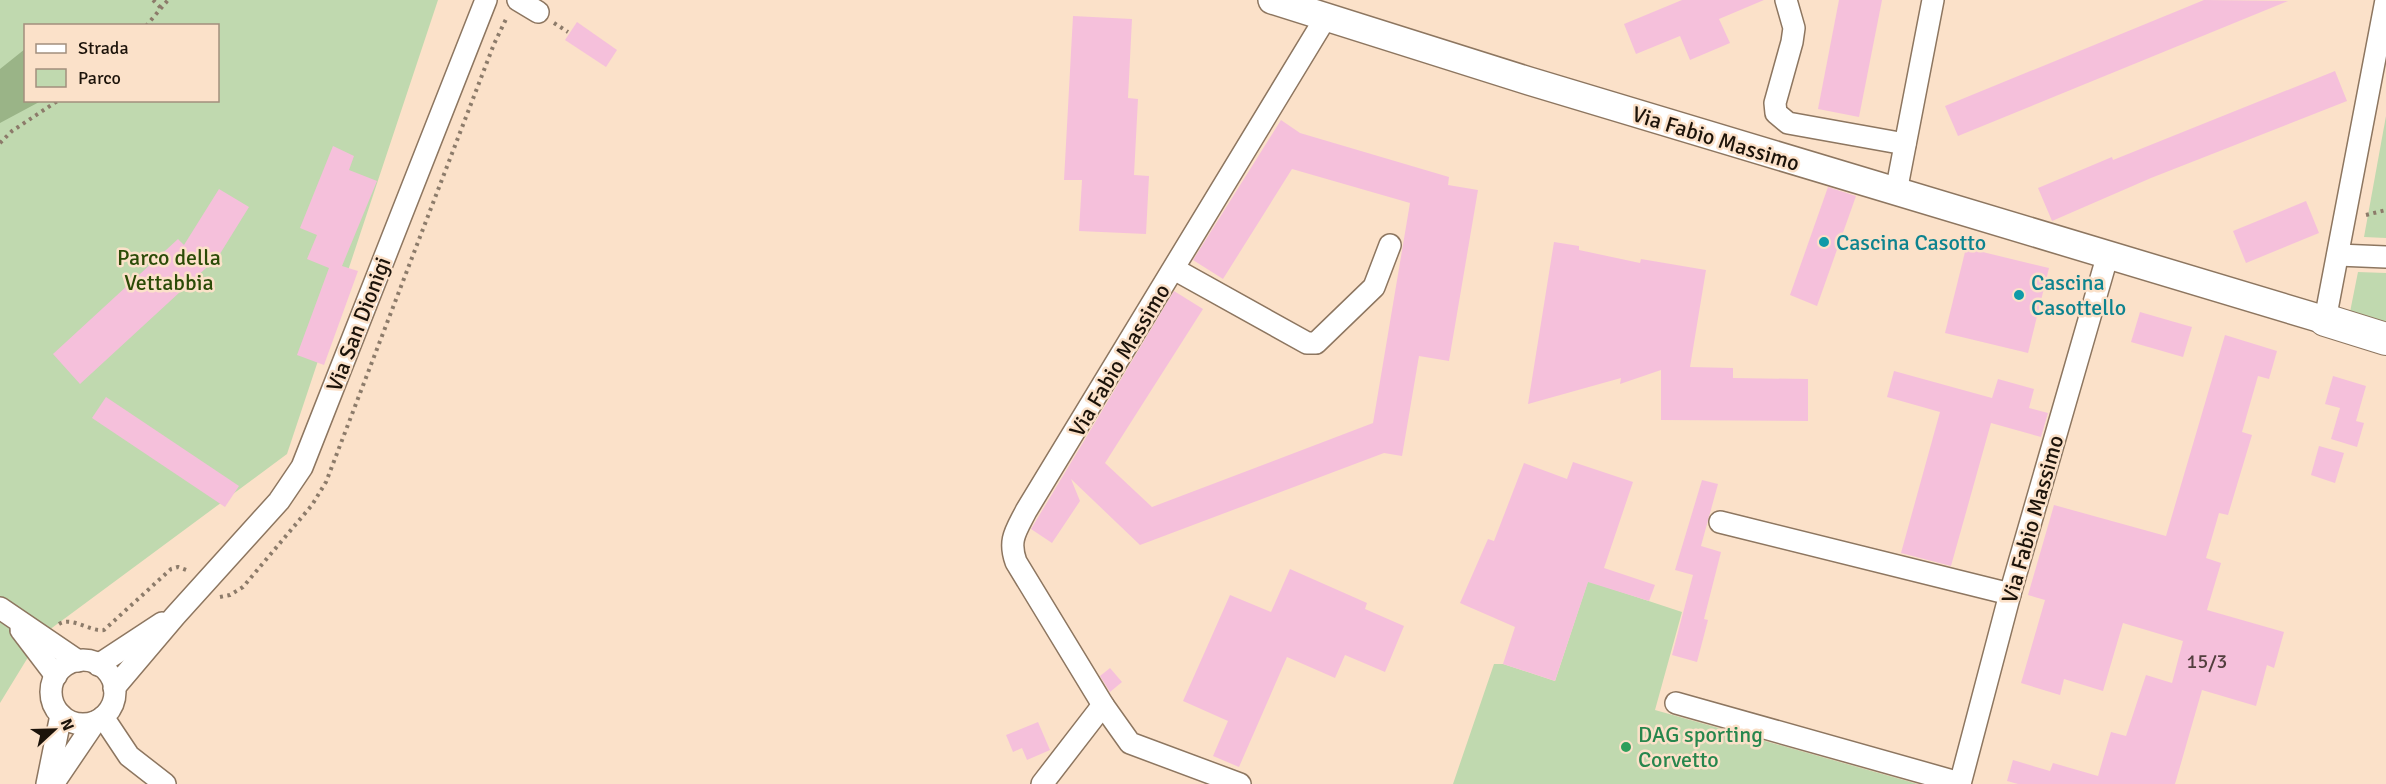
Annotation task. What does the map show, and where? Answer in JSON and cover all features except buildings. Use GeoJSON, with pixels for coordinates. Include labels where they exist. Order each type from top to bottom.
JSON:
{"type":"FeatureCollection","features":[{"type":"Feature","properties":{"kind":"highway"},"geometry":{"type":"LineString","coordinates":[[2325,320],[2386,339]]}},
{"type":"Feature","properties":{"kind":"main road","name":"Via Fabio Massimo"},"geometry":{"type":"LineString","coordinates":[[1272,0],[1896,192],[2325,320]]}},
{"type":"Feature","properties":{"kind":"street","name":"Via San Dionigi"},"geometry":{"type":"LineString","coordinates":[[53,784],[113,704],[114,688],[175,616],[279,501],[302,467],[486,0]]}},
{"type":"Feature","properties":{"kind":"street"},"geometry":{"type":"LineString","coordinates":[[1786,0],[1794,28],[1775,103],[1776,113],[1788,123],[1905,144]]}},
{"type":"Feature","properties":{"kind":"street"},"geometry":{"type":"LineString","coordinates":[[1896,192],[1933,0]]}},
{"type":"Feature","properties":{"kind":"street"},"geometry":{"type":"LineString","coordinates":[[2325,320],[2386,0]]}},
{"type":"Feature","properties":{"kind":"street"},"geometry":{"type":"LineString","coordinates":[[514,5],[538,12]]}},
{"type":"Feature","properties":{"kind":"street","name":"Via Fabio Massimo"},"geometry":{"type":"LineString","coordinates":[[1240,784],[1130,743],[1103,705],[1017,562],[1012,550],[1013,535],[1326,17]]}},
{"type":"Feature","properties":{"kind":"street"},"geometry":{"type":"LineString","coordinates":[[1174,269],[1307,343],[1316,343],[1374,287],[1390,245]]}},
{"type":"Feature","properties":{"kind":"street","name":"Via Fabio Massimo"},"geometry":{"type":"LineString","coordinates":[[1960,784],[2010,594],[2108,254]]}},
{"type":"Feature","properties":{"kind":"street"},"geometry":{"type":"LineString","coordinates":[[2338,255],[2386,257]]}},
{"type":"Feature","properties":{"kind":"street"},"geometry":{"type":"LineString","coordinates":[[1720,522],[2010,594]]}},
{"type":"Feature","properties":{"kind":"street"},"geometry":{"type":"LineString","coordinates":[[5,612],[78,661]]}},
{"type":"Feature","properties":{"kind":"street"},"geometry":{"type":"LineString","coordinates":[[5,612],[56,676]]}},
{"type":"Feature","properties":{"kind":"street","name":"Via San Dionigi"},"geometry":{"type":"LineString","coordinates":[[98,664],[175,616]]}},
{"type":"Feature","properties":{"kind":"street"},"geometry":{"type":"LineString","coordinates":[[114,688],[109,674],[98,664],[78,661],[65,666],[56,676],[52,685],[53,704],[61,715],[77,724],[99,720],[129,756],[165,784]]}},
{"type":"Feature","properties":{"kind":"street"},"geometry":{"type":"LineString","coordinates":[[1676,703],[1960,784]]}},
{"type":"Feature","properties":{"kind":"street"},"geometry":{"type":"LineString","coordinates":[[1042,784],[1103,705]]}},
{"type":"Feature","properties":{"kind":"street"},"geometry":{"type":"LineString","coordinates":[[47,784],[61,715]]}},
{"type":"Feature","properties":{"kind":"path"},"geometry":{"type":"LineString","coordinates":[[153,0],[162,9]]}},
{"type":"Feature","properties":{"kind":"path"},"geometry":{"type":"LineString","coordinates":[[148,24],[168,0]]}},
{"type":"Feature","properties":{"kind":"path"},"geometry":{"type":"LineString","coordinates":[[494,44],[514,5]]}},
{"type":"Feature","properties":{"kind":"path"},"geometry":{"type":"LineString","coordinates":[[0,143],[12,131],[56,102]]}},
{"type":"Feature","properties":{"kind":"path"},"geometry":{"type":"LineString","coordinates":[[2361,216],[2386,210]]}},
{"type":"Feature","properties":{"kind":"path"},"geometry":{"type":"LineString","coordinates":[[60,624],[69,622],[95,630],[104,630],[171,569],[181,567],[192,573]]}},
{"type":"Feature","properties":{"kind":"green space","name":"Parco della Vettabbia"},"geometry":{"type":"Polygon","coordinates":[[[0,0],[438,0],[287,454],[41,636],[0,703],[0,0]]]}},
{"type":"Feature","properties":{"kind":"green space"},"geometry":{"type":"Polygon","coordinates":[[[24,50],[24,102],[39,102],[0,123],[0,69],[24,50]]]}},
{"type":"Feature","properties":{"kind":"green space"},"geometry":{"type":"Polygon","coordinates":[[[2386,116],[2386,238],[2364,237],[2386,116]]]}},
{"type":"Feature","properties":{"kind":"green space"},"geometry":{"type":"Polygon","coordinates":[[[2358,272],[2386,273],[2386,323],[2350,312],[2358,272]]]}},
{"type":"Feature","properties":{"kind":"green space","name":"DAG sporting Corvetto"},"geometry":{"type":"Polygon","coordinates":[[[1588,581],[1682,612],[1655,710],[1918,784],[1453,784],[1494,664],[1503,664],[1555,681],[1588,581]]]}},
{"type":"Feature","properties":{"kind":"place","name":"Cascina Casotto"},"geometry":{"type":"Point","coordinates":[1824,242]}},
{"type":"Feature","properties":{"kind":"place","name":"Cascina Casottello"},"geometry":{"type":"Point","coordinates":[2019,295]}},
{"type":"Feature","properties":{"kind":"place","name":"DAG sporting Corvetto"},"geometry":{"type":"Point","coordinates":[1626,747]}}]}
